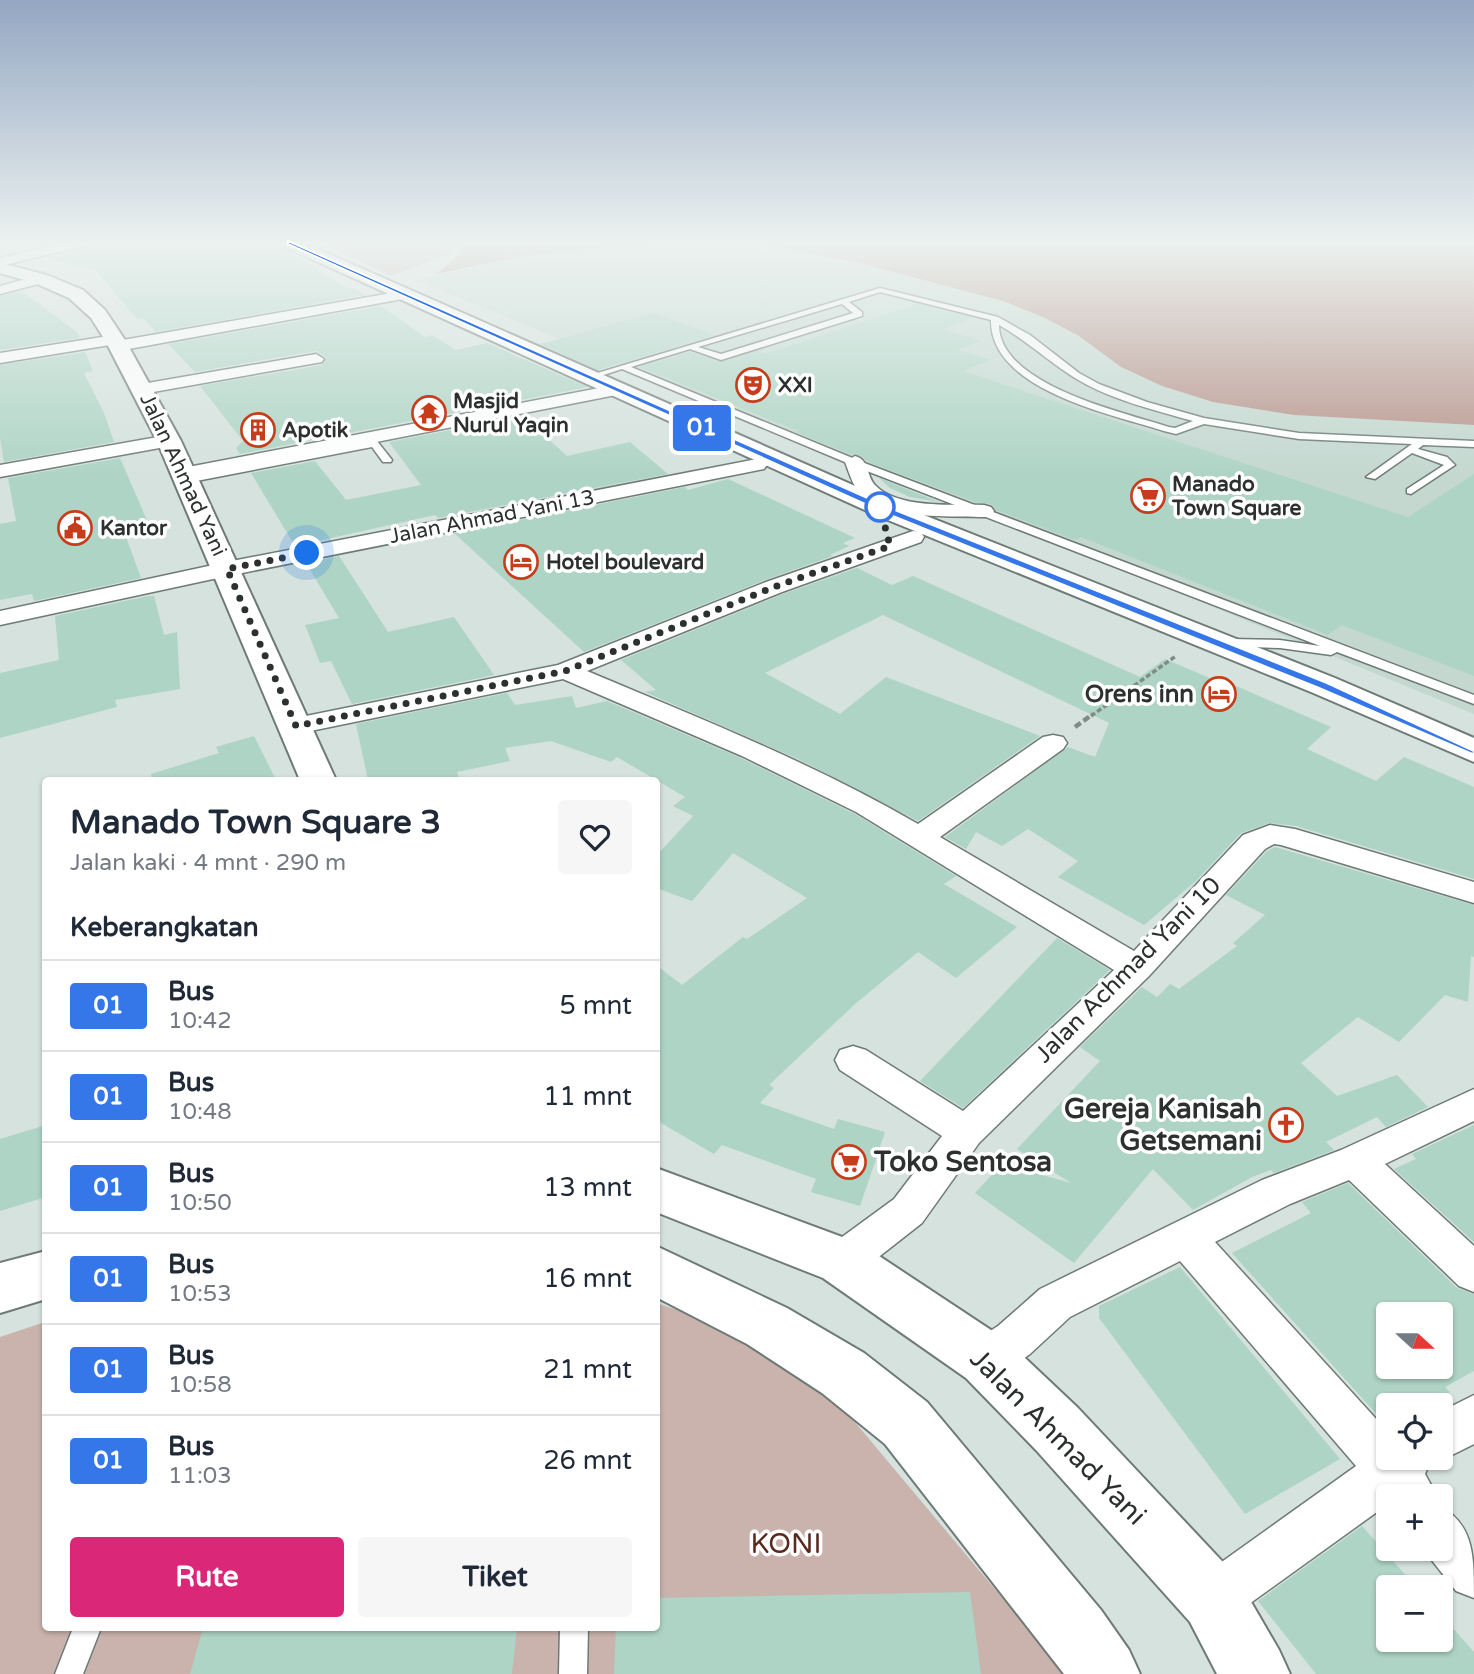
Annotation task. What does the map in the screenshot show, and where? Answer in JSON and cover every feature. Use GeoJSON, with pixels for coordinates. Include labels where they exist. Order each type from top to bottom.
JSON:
{"type":"FeatureCollection","features":[{"type":"Feature","properties":{"kind":"main road","name":"Jalan Ahmad Yani"},"geometry":{"type":"LineString","coordinates":[[102,321],[169,441],[317,777]]}},
{"type":"Feature","properties":{"kind":"main road"},"geometry":{"type":"LineString","coordinates":[[462,321],[923,525],[1209,640],[1474,751]]}},
{"type":"Feature","properties":{"kind":"main road"},"geometry":{"type":"LineString","coordinates":[[711,432],[757,465],[923,525]]}},
{"type":"Feature","properties":{"kind":"main road","name":"Jalan Ahmad Yani"},"geometry":{"type":"LineString","coordinates":[[660,1191],[842,1261],[986,1359],[1057,1429],[1213,1599],[1255,1674]]}},
{"type":"Feature","properties":{"kind":"main road"},"geometry":{"type":"LineString","coordinates":[[660,1272],[767,1326],[843,1373],[906,1423],[1077,1634],[1105,1674]]}},
{"type":"Feature","properties":{"kind":"main road"},"geometry":{"type":"LineString","coordinates":[[0,1287],[42,1276]]}},
{"type":"Feature","properties":{"kind":"street"},"geometry":{"type":"LineString","coordinates":[[0,358],[116,343],[247,321]]}},
{"type":"Feature","properties":{"kind":"street"},"geometry":{"type":"LineString","coordinates":[[142,389],[316,359]]}},
{"type":"Feature","properties":{"kind":"street"},"geometry":{"type":"LineString","coordinates":[[184,477],[615,390]]}},
{"type":"Feature","properties":{"kind":"street"},"geometry":{"type":"LineString","coordinates":[[0,471],[169,441]]}},
{"type":"Feature","properties":{"kind":"street"},"geometry":{"type":"LineString","coordinates":[[855,462],[865,486],[923,525]]}},
{"type":"Feature","properties":{"kind":"street","name":"Jalan Ahmad Yani 13"},"geometry":{"type":"LineString","coordinates":[[0,618],[227,569],[757,465]]}},
{"type":"Feature","properties":{"kind":"street"},"geometry":{"type":"LineString","coordinates":[[829,485],[865,486]]}},
{"type":"Feature","properties":{"kind":"street"},"geometry":{"type":"LineString","coordinates":[[296,726],[565,671],[923,525],[984,511]]}},
{"type":"Feature","properties":{"kind":"street"},"geometry":{"type":"LineString","coordinates":[[565,671],[807,776],[866,806],[1137,968]]}},
{"type":"Feature","properties":{"kind":"street"},"geometry":{"type":"LineString","coordinates":[[920,837],[1053,743]]}},
{"type":"Feature","properties":{"kind":"street","name":"Jalan Achmad Yani 10"},"geometry":{"type":"LineString","coordinates":[[842,1261],[908,1211],[967,1132],[1005,1092],[1137,968],[1254,842],[1270,834],[1284,836],[1474,893]]}},
{"type":"Feature","properties":{"kind":"street"},"geometry":{"type":"LineString","coordinates":[[880,1078],[967,1132]]}},
{"type":"Feature","properties":{"kind":"street"},"geometry":{"type":"LineString","coordinates":[[986,1359],[1014,1340],[1055,1303],[1276,1192],[1355,1161],[1474,1104]]}},
{"type":"Feature","properties":{"kind":"street"},"geometry":{"type":"LineString","coordinates":[[1355,1161],[1474,1273]]}},
{"type":"Feature","properties":{"kind":"street"},"geometry":{"type":"LineString","coordinates":[[1184,1236],[1404,1474],[1213,1599]]}},
{"type":"Feature","properties":{"kind":"street"},"geometry":{"type":"LineString","coordinates":[[1453,1430],[1474,1418]]}},
{"type":"Feature","properties":{"kind":"street"},"geometry":{"type":"LineString","coordinates":[[1453,1547],[1474,1573]]}},
{"type":"Feature","properties":{"kind":"lane"},"geometry":{"type":"LineString","coordinates":[[588,377],[779,321]]}},
{"type":"Feature","properties":{"kind":"lane"},"geometry":{"type":"LineString","coordinates":[[693,348],[721,356],[836,321]]}},
{"type":"Feature","properties":{"kind":"lane"},"geometry":{"type":"LineString","coordinates":[[995,321],[995,336],[1016,367],[1044,386],[1084,403],[1176,431],[1203,421]]}},
{"type":"Feature","properties":{"kind":"lane"},"geometry":{"type":"LineString","coordinates":[[997,321],[1027,337],[1076,375],[1096,386],[1144,404],[1203,421],[1299,436],[1474,444]]}},
{"type":"Feature","properties":{"kind":"lane"},"geometry":{"type":"LineString","coordinates":[[624,367],[855,462],[1474,700]]}},
{"type":"Feature","properties":{"kind":"lane"},"geometry":{"type":"LineString","coordinates":[[372,441],[387,460]]}},
{"type":"Feature","properties":{"kind":"lane"},"geometry":{"type":"LineString","coordinates":[[1371,477],[1422,443]]}},
{"type":"Feature","properties":{"kind":"lane"},"geometry":{"type":"LineString","coordinates":[[184,477],[227,477],[328,450]]}},
{"type":"Feature","properties":{"kind":"lane"},"geometry":{"type":"LineString","coordinates":[[1411,450],[1443,459],[1450,465],[1411,491]]}},
{"type":"Feature","properties":{"kind":"lane"},"geometry":{"type":"LineString","coordinates":[[1209,640],[1320,649],[1375,661]]}},
{"type":"Feature","properties":{"kind":"lane"},"geometry":{"type":"LineString","coordinates":[[69,1674],[86,1631]]}},
{"type":"Feature","properties":{"kind":"lane"},"geometry":{"type":"LineString","coordinates":[[573,1674],[574,1631]]}},
{"type":"Feature","properties":{"kind":"path"},"geometry":{"type":"LineString","coordinates":[[1053,743],[1209,640]]}},
{"type":"Feature","properties":{"kind":"shaded area","name":"Manado Town Square"},"geometry":{"type":"Polygon","coordinates":[[[516,321],[1051,321],[1079,336],[1121,367],[1162,386],[1213,402],[1294,415],[1474,425],[1474,714],[516,321]]]}},
{"type":"Feature","properties":{"kind":"shaded area"},"geometry":{"type":"Polygon","coordinates":[[[1051,321],[1474,321],[1474,425],[1294,415],[1213,402],[1162,386],[1121,367],[1079,336],[1051,321]]]}},
{"type":"Feature","properties":{"kind":"green space","name":"KONI"},"geometry":{"type":"Polygon","coordinates":[[[660,1304],[702,1318],[823,1384],[1066,1674],[0,1674],[0,1337],[42,1323],[42,1631],[660,1631],[660,1304]]]}},
{"type":"Feature","properties":{"kind":"building"},"geometry":{"type":"Polygon","coordinates":[[[0,321],[62,321],[78,333],[80,338],[0,350],[0,321]]]}},
{"type":"Feature","properties":{"kind":"building"},"geometry":{"type":"Polygon","coordinates":[[[146,321],[217,321],[156,332],[146,321]]]}},
{"type":"Feature","properties":{"kind":"building"},"geometry":{"type":"Polygon","coordinates":[[[296,321],[402,321],[425,337],[432,335],[456,350],[487,343],[588,387],[240,454],[236,448],[243,441],[200,386],[322,365],[327,358],[316,351],[195,372],[168,344],[296,321]]]}},
{"type":"Feature","properties":{"kind":"building"},"geometry":{"type":"Polygon","coordinates":[[[624,321],[676,321],[714,335],[598,370],[540,344],[624,321]]]}},
{"type":"Feature","properties":{"kind":"building","name":"Manado Town Square"},"geometry":{"type":"Polygon","coordinates":[[[866,321],[964,321],[943,329],[981,341],[958,350],[991,360],[963,371],[1408,517],[1474,474],[1474,676],[1342,625],[1328,635],[1081,537],[1075,540],[996,510],[992,504],[975,502],[871,463],[856,454],[850,454],[639,367],[690,352],[720,362],[758,351],[765,354],[866,321]]]}},
{"type":"Feature","properties":{"kind":"building"},"geometry":{"type":"Polygon","coordinates":[[[85,352],[93,371],[84,373],[104,413],[114,442],[4,462],[0,438],[0,365],[85,352]]]}},
{"type":"Feature","properties":{"kind":"building"},"geometry":{"type":"Polygon","coordinates":[[[523,416],[567,456],[630,442],[668,474],[438,518],[435,515],[295,546],[251,473],[315,461],[346,500],[421,485],[389,442],[523,416]]]}},
{"type":"Feature","properties":{"kind":"building"},"geometry":{"type":"Polygon","coordinates":[[[120,458],[152,532],[126,537],[141,578],[34,601],[32,594],[0,600],[0,524],[16,521],[8,478],[120,458]]]}},
{"type":"Feature","properties":{"kind":"building"},"geometry":{"type":"Polygon","coordinates":[[[879,478],[939,502],[910,497],[890,488],[879,478]]]}},
{"type":"Feature","properties":{"kind":"building"},"geometry":{"type":"Polygon","coordinates":[[[728,479],[855,538],[843,543],[849,546],[830,555],[833,556],[584,652],[454,533],[685,487],[688,490],[728,479]]]}},
{"type":"Feature","properties":{"kind":"building"},"geometry":{"type":"Polygon","coordinates":[[[339,556],[388,632],[454,617],[494,675],[352,704],[331,661],[320,663],[305,625],[339,618],[306,563],[339,556]]]}},
{"type":"Feature","properties":{"kind":"building"},"geometry":{"type":"Polygon","coordinates":[[[857,568],[892,585],[913,576],[1140,677],[1165,659],[1212,679],[1215,677],[1331,727],[1307,749],[1376,781],[1404,757],[1474,787],[1474,879],[1296,826],[1269,823],[1241,833],[1197,880],[1144,925],[1058,877],[1078,861],[1028,829],[1002,846],[976,832],[966,849],[945,837],[1068,747],[1095,757],[1109,723],[883,615],[765,673],[840,714],[886,677],[1040,736],[918,821],[798,759],[645,692],[656,690],[621,660],[783,594],[857,568]]]}},
{"type":"Feature","properties":{"kind":"building"},"geometry":{"type":"Polygon","coordinates":[[[154,596],[164,635],[177,632],[180,689],[115,700],[117,707],[0,738],[0,673],[59,660],[55,616],[154,596]]]}},
{"type":"Feature","properties":{"kind":"building"},"geometry":{"type":"Polygon","coordinates":[[[507,693],[515,705],[572,696],[576,708],[607,701],[741,758],[855,814],[956,876],[944,884],[1017,927],[956,978],[918,952],[855,1004],[769,1085],[774,1088],[760,1103],[834,1129],[838,1119],[885,1132],[860,1206],[811,1192],[816,1179],[722,1145],[714,1154],[660,1122],[660,968],[682,985],[743,937],[747,939],[807,898],[733,853],[692,901],[660,889],[660,852],[693,816],[673,806],[685,797],[660,782],[660,777],[651,777],[617,757],[611,762],[551,741],[505,748],[510,761],[457,772],[459,777],[367,777],[356,724],[507,693]]]}},
{"type":"Feature","properties":{"kind":"building"},"geometry":{"type":"Polygon","coordinates":[[[254,736],[274,777],[152,777],[151,774],[219,753],[216,747],[254,736]]]}},
{"type":"Feature","properties":{"kind":"building"},"geometry":{"type":"Polygon","coordinates":[[[1275,847],[1474,905],[1474,957],[1471,956],[1468,1002],[1445,995],[1399,1042],[1358,1017],[1301,1063],[1337,1096],[1397,1075],[1428,1107],[1386,1127],[1377,1117],[1326,1142],[1334,1150],[1274,1173],[1271,1170],[1252,1177],[1193,1210],[1153,1169],[1074,1263],[975,1193],[1002,1164],[1071,1183],[1017,1149],[1100,1061],[1080,1047],[1142,987],[1157,997],[1170,984],[1179,989],[1237,946],[1233,943],[1265,915],[1226,895],[1267,851],[1275,847]]]}},
{"type":"Feature","properties":{"kind":"building"},"geometry":{"type":"Polygon","coordinates":[[[1057,938],[1110,970],[963,1108],[920,1081],[1057,938]]]}},
{"type":"Feature","properties":{"kind":"building"},"geometry":{"type":"Polygon","coordinates":[[[1474,1125],[1474,1242],[1394,1169],[1416,1159],[1412,1154],[1474,1125]]]}},
{"type":"Feature","properties":{"kind":"building"},"geometry":{"type":"Polygon","coordinates":[[[42,1126],[42,1198],[0,1211],[0,1139],[42,1126]]]}},
{"type":"Feature","properties":{"kind":"building"},"geometry":{"type":"Polygon","coordinates":[[[1348,1183],[1457,1288],[1474,1294],[1474,1371],[1445,1387],[1448,1393],[1376,1393],[1376,1414],[1232,1253],[1311,1213],[1302,1202],[1348,1183]]]}},
{"type":"Feature","properties":{"kind":"building"},"geometry":{"type":"Polygon","coordinates":[[[1180,1267],[1340,1459],[1245,1514],[1099,1318],[1099,1306],[1180,1267]]]}},
{"type":"Feature","properties":{"kind":"building"},"geometry":{"type":"Polygon","coordinates":[[[1362,1526],[1376,1542],[1376,1561],[1393,1561],[1405,1575],[1376,1575],[1376,1652],[1453,1652],[1453,1629],[1474,1652],[1474,1674],[1316,1674],[1258,1601],[1362,1526]]]}},
{"type":"Feature","properties":{"kind":"building"},"geometry":{"type":"Polygon","coordinates":[[[970,1592],[981,1674],[614,1674],[616,1631],[660,1631],[660,1598],[970,1592]]]}},
{"type":"Feature","properties":{"kind":"building"},"geometry":{"type":"Polygon","coordinates":[[[202,1631],[517,1631],[512,1674],[190,1674],[202,1631]]]}},
{"type":"Feature","properties":{"kind":"bus line","name":"01"},"geometry":{"type":"LineString","coordinates":[[462,321],[887,510],[1323,685],[1474,751]]}},
{"type":"Feature","properties":{"kind":"place","name":"XXI"},"geometry":{"type":"Point","coordinates":[753,385]}},
{"type":"Feature","properties":{"kind":"place","name":"Masjid Nurul Yaqin"},"geometry":{"type":"Point","coordinates":[429,413]}},
{"type":"Feature","properties":{"kind":"place","name":"Apotik"},"geometry":{"type":"Point","coordinates":[258,430]}},
{"type":"Feature","properties":{"kind":"place","name":"Manado Town Square"},"geometry":{"type":"Point","coordinates":[1148,496]}},
{"type":"Feature","properties":{"kind":"place","name":"Kantor"},"geometry":{"type":"Point","coordinates":[75,528]}},
{"type":"Feature","properties":{"kind":"place","name":"Hotel boulevard"},"geometry":{"type":"Point","coordinates":[521,562]}},
{"type":"Feature","properties":{"kind":"place","name":"Orens inn"},"geometry":{"type":"Point","coordinates":[1219,694]}},
{"type":"Feature","properties":{"kind":"place","name":"Gereja Kanisah Getsemani"},"geometry":{"type":"Point","coordinates":[1286,1125]}},
{"type":"Feature","properties":{"kind":"place","name":"Toko Sentosa"},"geometry":{"type":"Point","coordinates":[849,1162]}},
{"type":"Feature","properties":{"kind":"route"},"geometry":{"type":"LineString","coordinates":[[307,553],[227,569],[296,726],[565,671],[774,587],[890,546],[880,507]]}}]}
